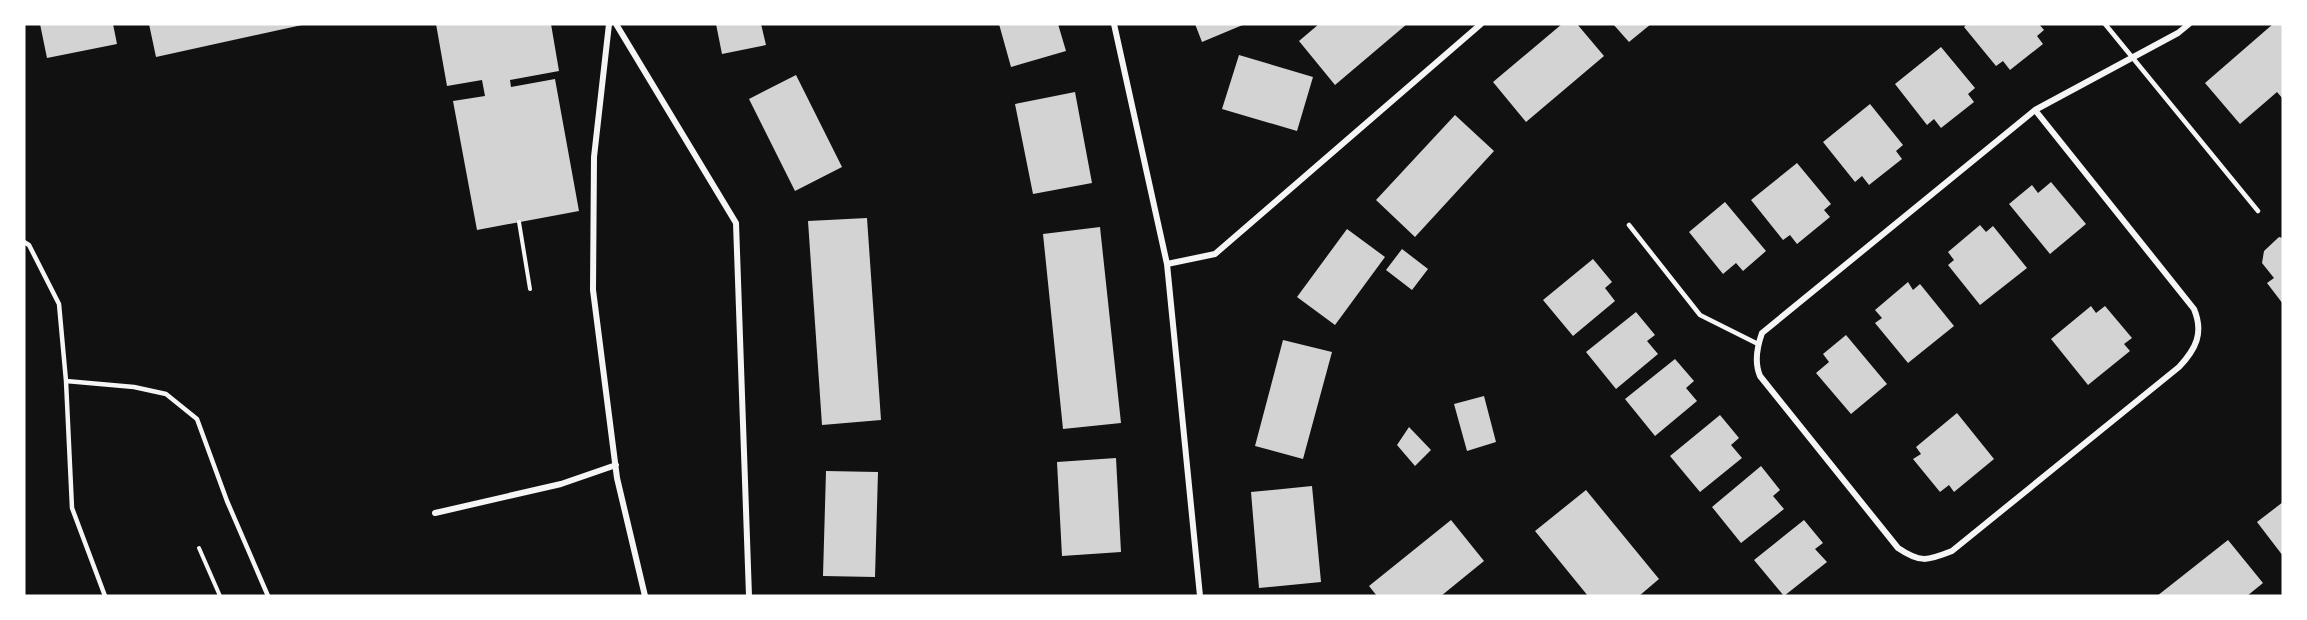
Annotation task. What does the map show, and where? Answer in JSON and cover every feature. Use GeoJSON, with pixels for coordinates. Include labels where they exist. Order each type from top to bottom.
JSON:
{"type":"FeatureCollection","features":[{"type":"Feature","properties":{"kind":"street"},"geometry":{"type":"LineString","coordinates":[[609,24],[594,157],[592,290],[616,465],[645,596]]}},
{"type":"Feature","properties":{"kind":"street"},"geometry":{"type":"LineString","coordinates":[[616,24],[736,224],[749,596]]}},
{"type":"Feature","properties":{"kind":"street"},"geometry":{"type":"LineString","coordinates":[[1114,24],[1167,264],[1200,596]]}},
{"type":"Feature","properties":{"kind":"street"},"geometry":{"type":"LineString","coordinates":[[1167,264],[1215,254],[1481,24]]}},
{"type":"Feature","properties":{"kind":"street"},"geometry":{"type":"LineString","coordinates":[[2035,110],[2194,309],[2200,323],[2198,337],[2190,355],[2179,367],[1952,551],[1931,560],[1915,559],[1898,548],[1760,376],[1756,366],[1758,344],[1762,333],[2035,110],[2178,33],[2189,24]]}},
{"type":"Feature","properties":{"kind":"street"},"geometry":{"type":"LineString","coordinates":[[435,513],[561,484],[616,465]]}},
{"type":"Feature","properties":{"kind":"lane"},"geometry":{"type":"LineString","coordinates":[[2105,24],[2258,212]]}},
{"type":"Feature","properties":{"kind":"lane"},"geometry":{"type":"LineString","coordinates":[[1629,225],[1700,315],[1758,344]]}},
{"type":"Feature","properties":{"kind":"lane"},"geometry":{"type":"LineString","coordinates":[[24,242],[29,245],[59,304],[66,381],[72,508],[105,596]]}},
{"type":"Feature","properties":{"kind":"lane"},"geometry":{"type":"LineString","coordinates":[[66,381],[134,387],[166,394],[197,419],[227,501],[268,596]]}},
{"type":"Feature","properties":{"kind":"path"},"geometry":{"type":"LineString","coordinates":[[519,222],[530,289]]}},
{"type":"Feature","properties":{"kind":"path"},"geometry":{"type":"LineString","coordinates":[[199,549],[220,596]]}},
{"type":"Feature","properties":{"kind":"building"},"geometry":{"type":"Polygon","coordinates":[[[40,24],[113,24],[117,44],[47,58],[40,24]]]}},
{"type":"Feature","properties":{"kind":"building"},"geometry":{"type":"Polygon","coordinates":[[[149,24],[302,24],[302,25],[156,57],[149,24]]]}},
{"type":"Feature","properties":{"kind":"building"},"geometry":{"type":"Polygon","coordinates":[[[436,24],[551,24],[559,71],[510,80],[511,87],[555,79],[579,211],[477,230],[453,101],[485,96],[482,80],[447,86],[436,24]]]}},
{"type":"Feature","properties":{"kind":"building"},"geometry":{"type":"Polygon","coordinates":[[[716,24],[761,24],[766,45],[722,54],[716,24]]]}},
{"type":"Feature","properties":{"kind":"building"},"geometry":{"type":"Polygon","coordinates":[[[999,24],[1058,24],[1066,51],[1011,67],[999,24]]]}},
{"type":"Feature","properties":{"kind":"building"},"geometry":{"type":"Polygon","coordinates":[[[1195,24],[1245,24],[1202,42],[1195,24]]]}},
{"type":"Feature","properties":{"kind":"building"},"geometry":{"type":"Polygon","coordinates":[[[1319,24],[1407,24],[1335,85],[1299,41],[1319,24]]]}},
{"type":"Feature","properties":{"kind":"building"},"geometry":{"type":"Polygon","coordinates":[[[1562,24],[1577,24],[1604,56],[1526,122],[1493,82],[1562,24]]]}},
{"type":"Feature","properties":{"kind":"building"},"geometry":{"type":"Polygon","coordinates":[[[1613,24],[1651,24],[1629,42],[1613,24]]]}},
{"type":"Feature","properties":{"kind":"building"},"geometry":{"type":"Polygon","coordinates":[[[1967,24],[2039,24],[2044,30],[2037,36],[2043,44],[2010,70],[2003,61],[1996,66],[1964,27],[1967,24]]]}},
{"type":"Feature","properties":{"kind":"building"},"geometry":{"type":"Polygon","coordinates":[[[2273,24],[2283,24],[2283,99],[2277,92],[2240,124],[2205,83],[2273,24]]]}},
{"type":"Feature","properties":{"kind":"building"},"geometry":{"type":"Polygon","coordinates":[[[1941,47],[1975,88],[1968,94],[1974,102],[1941,128],[1934,119],[1927,125],[1895,84],[1941,47]]]}},
{"type":"Feature","properties":{"kind":"building"},"geometry":{"type":"Polygon","coordinates":[[[1239,55],[1313,77],[1297,131],[1222,109],[1239,55]]]}},
{"type":"Feature","properties":{"kind":"building"},"geometry":{"type":"Polygon","coordinates":[[[796,75],[842,167],[795,191],[749,99],[796,75]]]}},
{"type":"Feature","properties":{"kind":"building"},"geometry":{"type":"Polygon","coordinates":[[[1075,92],[1092,183],[1033,194],[1015,104],[1075,92]]]}},
{"type":"Feature","properties":{"kind":"building"},"geometry":{"type":"Polygon","coordinates":[[[1870,104],[1903,145],[1896,151],[1902,159],[1869,185],[1862,176],[1855,182],[1823,142],[1870,104]]]}},
{"type":"Feature","properties":{"kind":"building"},"geometry":{"type":"Polygon","coordinates":[[[1455,115],[1494,151],[1415,237],[1376,200],[1455,115]]]}},
{"type":"Feature","properties":{"kind":"building"},"geometry":{"type":"Polygon","coordinates":[[[1797,163],[1831,204],[1824,210],[1830,217],[1797,244],[1790,235],[1783,240],[1751,200],[1797,163]]]}},
{"type":"Feature","properties":{"kind":"building"},"geometry":{"type":"Polygon","coordinates":[[[2051,182],[2086,224],[2050,254],[2009,204],[2032,185],[2038,193],[2051,182]]]}},
{"type":"Feature","properties":{"kind":"building"},"geometry":{"type":"Polygon","coordinates":[[[1725,202],[1766,251],[1743,271],[1736,263],[1723,274],[1689,232],[1725,202]]]}},
{"type":"Feature","properties":{"kind":"building"},"geometry":{"type":"Polygon","coordinates":[[[867,218],[881,420],[822,425],[808,221],[867,218]]]}},
{"type":"Feature","properties":{"kind":"building"},"geometry":{"type":"Polygon","coordinates":[[[1980,225],[1986,232],[1993,226],[2027,268],[1980,305],[1948,265],[1954,260],[1948,252],[1980,225]]]}},
{"type":"Feature","properties":{"kind":"building"},"geometry":{"type":"Polygon","coordinates":[[[1100,227],[1121,423],[1063,429],[1043,234],[1100,227]]]}},
{"type":"Feature","properties":{"kind":"building"},"geometry":{"type":"Polygon","coordinates":[[[1347,229],[1385,257],[1335,325],[1297,297],[1347,229]]]}},
{"type":"Feature","properties":{"kind":"building"},"geometry":{"type":"Polygon","coordinates":[[[2279,237],[2283,238],[2283,304],[2267,283],[2274,278],[2262,263],[2264,251],[2279,237]]]}},
{"type":"Feature","properties":{"kind":"building"},"geometry":{"type":"Polygon","coordinates":[[[1402,249],[1428,269],[1412,290],[1386,270],[1402,249]]]}},
{"type":"Feature","properties":{"kind":"building"},"geometry":{"type":"Polygon","coordinates":[[[1593,259],[1612,282],[1605,288],[1615,301],[1573,336],[1543,300],[1593,259]]]}},
{"type":"Feature","properties":{"kind":"building"},"geometry":{"type":"Polygon","coordinates":[[[1908,282],[1913,290],[1920,284],[1954,326],[1908,363],[1875,323],[1882,318],[1875,310],[1908,282]]]}},
{"type":"Feature","properties":{"kind":"building"},"geometry":{"type":"Polygon","coordinates":[[[2091,306],[2096,313],[2105,306],[2132,338],[2124,344],[2130,351],[2088,385],[2051,339],[2091,306]]]}},
{"type":"Feature","properties":{"kind":"building"},"geometry":{"type":"Polygon","coordinates":[[[1636,312],[1655,335],[1647,341],[1658,354],[1616,389],[1586,352],[1636,312]]]}},
{"type":"Feature","properties":{"kind":"building"},"geometry":{"type":"Polygon","coordinates":[[[1846,335],[1887,384],[1851,414],[1816,373],[1829,362],[1823,354],[1846,335]]]}},
{"type":"Feature","properties":{"kind":"building"},"geometry":{"type":"Polygon","coordinates":[[[1283,340],[1332,352],[1303,459],[1255,446],[1283,340]]]}},
{"type":"Feature","properties":{"kind":"building"},"geometry":{"type":"Polygon","coordinates":[[[1675,359],[1694,381],[1686,388],[1697,401],[1655,436],[1625,399],[1675,359]]]}},
{"type":"Feature","properties":{"kind":"building"},"geometry":{"type":"Polygon","coordinates":[[[1484,396],[1496,442],[1467,451],[1454,404],[1484,396]]]}},
{"type":"Feature","properties":{"kind":"building"},"geometry":{"type":"Polygon","coordinates":[[[1957,413],[1994,459],[1954,492],[1949,485],[1940,492],[1913,459],[1921,454],[1916,447],[1957,413]]]}},
{"type":"Feature","properties":{"kind":"building"},"geometry":{"type":"Polygon","coordinates":[[[1720,415],[1739,438],[1731,445],[1742,458],[1700,492],[1670,456],[1720,415]]]}},
{"type":"Feature","properties":{"kind":"building"},"geometry":{"type":"Polygon","coordinates":[[[1409,427],[1431,450],[1415,466],[1397,445],[1409,427]]]}},
{"type":"Feature","properties":{"kind":"building"},"geometry":{"type":"Polygon","coordinates":[[[1116,458],[1121,552],[1062,556],[1057,462],[1116,458]]]}},
{"type":"Feature","properties":{"kind":"building"},"geometry":{"type":"Polygon","coordinates":[[[1761,466],[1780,490],[1773,496],[1784,509],[1741,543],[1712,507],[1761,466]]]}},
{"type":"Feature","properties":{"kind":"building"},"geometry":{"type":"Polygon","coordinates":[[[826,471],[878,472],[875,577],[823,576],[826,471]]]}},
{"type":"Feature","properties":{"kind":"building"},"geometry":{"type":"Polygon","coordinates":[[[1312,486],[1321,582],[1259,588],[1251,492],[1312,486]]]}},
{"type":"Feature","properties":{"kind":"building"},"geometry":{"type":"Polygon","coordinates":[[[1586,490],[1659,579],[1639,596],[1588,596],[1535,531],[1586,490]]]}},
{"type":"Feature","properties":{"kind":"building"},"geometry":{"type":"Polygon","coordinates":[[[2283,502],[2283,556],[2257,522],[2283,502]]]}},
{"type":"Feature","properties":{"kind":"building"},"geometry":{"type":"Polygon","coordinates":[[[1451,520],[1484,561],[1441,596],[1377,596],[1369,586],[1451,520]]]}},
{"type":"Feature","properties":{"kind":"building"},"geometry":{"type":"Polygon","coordinates":[[[1804,520],[1823,543],[1815,549],[1827,562],[1784,596],[1754,560],[1804,520]]]}},
{"type":"Feature","properties":{"kind":"building"},"geometry":{"type":"Polygon","coordinates":[[[2228,540],[2263,583],[2247,596],[2157,596],[2228,540]]]}}]}
